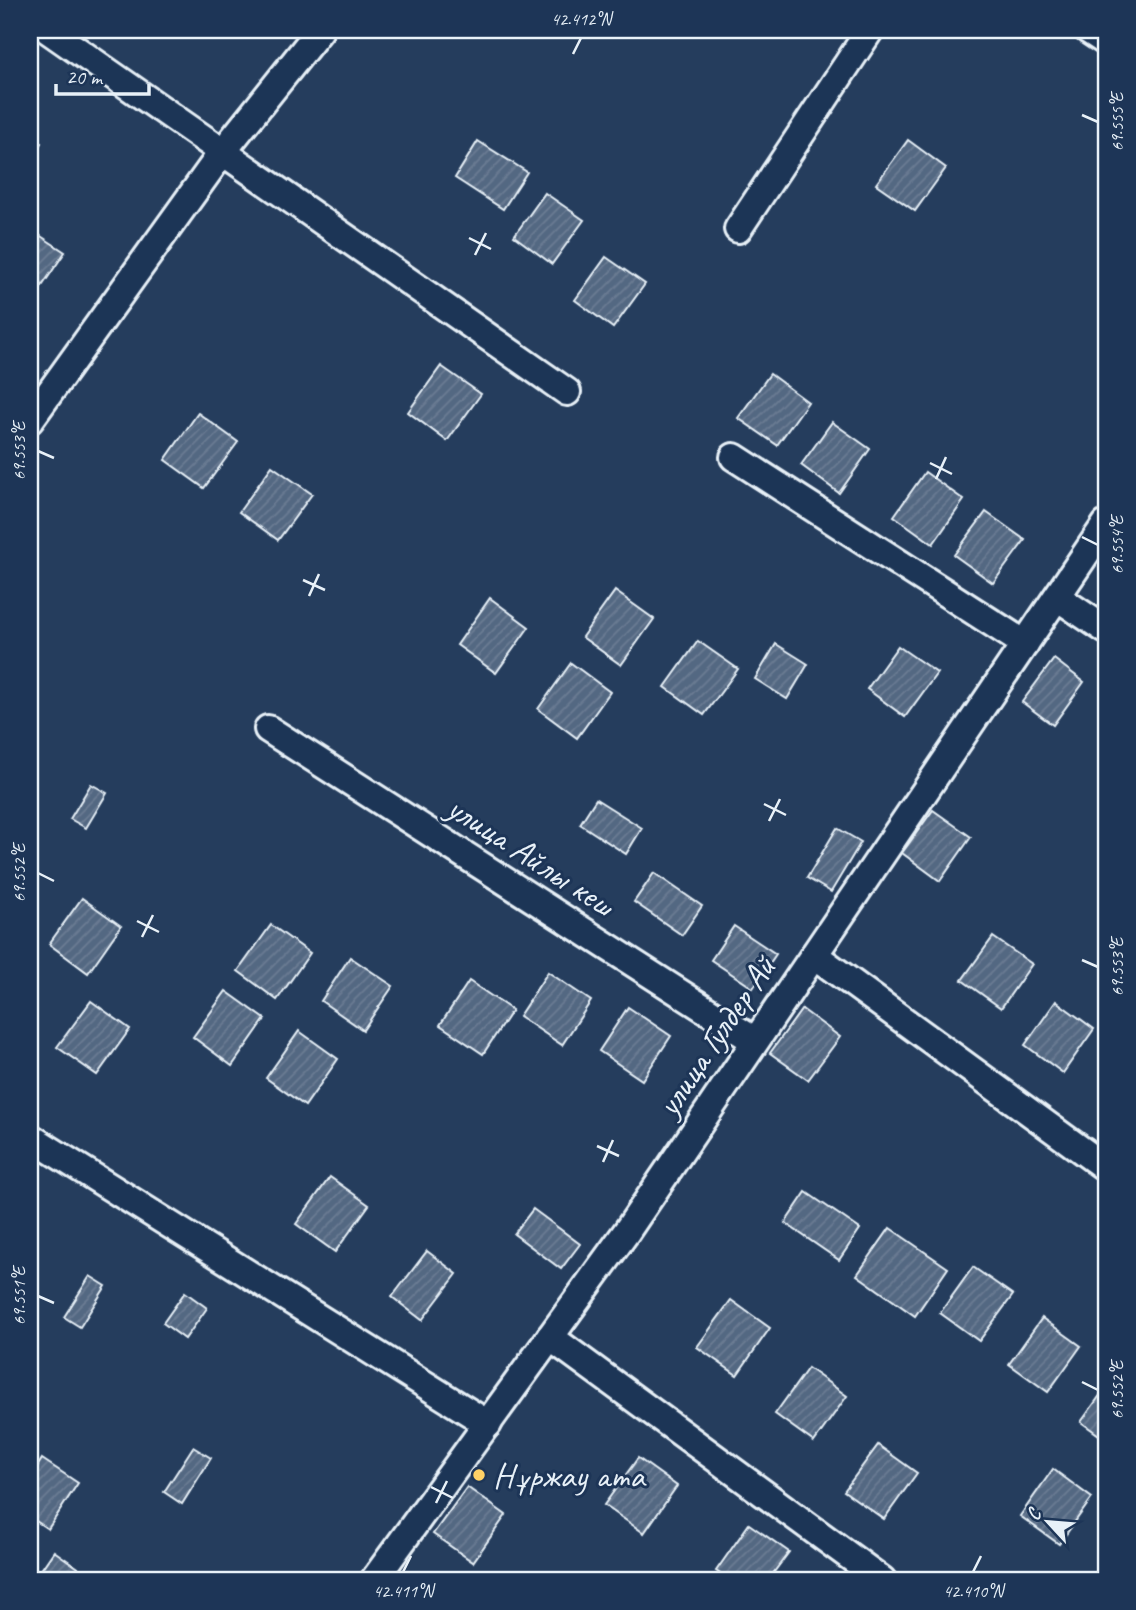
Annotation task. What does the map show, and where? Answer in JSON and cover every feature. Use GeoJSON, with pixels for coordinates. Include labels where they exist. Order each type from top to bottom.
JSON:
{"type":"FeatureCollection","features":[{"type":"Feature","properties":{"kind":"street"},"geometry":{"type":"LineString","coordinates":[[48,30],[567,392]]}},
{"type":"Feature","properties":{"kind":"street"},"geometry":{"type":"LineString","coordinates":[[30,420],[223,150],[320,30]]}},
{"type":"Feature","properties":{"kind":"street"},"geometry":{"type":"LineString","coordinates":[[738,229],[870,30]]}},
{"type":"Feature","properties":{"kind":"street"},"geometry":{"type":"LineString","coordinates":[[1087,30],[1106,42]]}},
{"type":"Feature","properties":{"kind":"street"},"geometry":{"type":"LineString","coordinates":[[734,457],[1026,644]]}},
{"type":"Feature","properties":{"kind":"street","name":"улица Гулдер Ай"},"geometry":{"type":"LineString","coordinates":[[374,1580],[550,1337],[814,955],[1106,524]]}},
{"type":"Feature","properties":{"kind":"street"},"geometry":{"type":"LineString","coordinates":[[1057,597],[1106,630]]}},
{"type":"Feature","properties":{"kind":"street","name":"улица Айлы кеш"},"geometry":{"type":"LineString","coordinates":[[268,729],[755,1041]]}},
{"type":"Feature","properties":{"kind":"street"},"geometry":{"type":"LineString","coordinates":[[814,955],[1106,1168]]}},
{"type":"Feature","properties":{"kind":"street"},"geometry":{"type":"LineString","coordinates":[[30,1137],[488,1424]]}},
{"type":"Feature","properties":{"kind":"street"},"geometry":{"type":"LineString","coordinates":[[550,1337],[881,1580]]}},
{"type":"Feature","properties":{"kind":"building"},"geometry":{"type":"Polygon","coordinates":[[[30,136],[41,143],[30,160],[30,136]]]}},
{"type":"Feature","properties":{"kind":"building"},"geometry":{"type":"Polygon","coordinates":[[[908,140],[946,168],[915,211],[876,184],[908,140]]]}},
{"type":"Feature","properties":{"kind":"building"},"geometry":{"type":"Polygon","coordinates":[[[478,141],[527,172],[503,209],[455,178],[478,141]]]}},
{"type":"Feature","properties":{"kind":"building"},"geometry":{"type":"Polygon","coordinates":[[[545,193],[584,220],[552,264],[514,236],[545,193]]]}},
{"type":"Feature","properties":{"kind":"building"},"geometry":{"type":"Polygon","coordinates":[[[30,229],[65,252],[36,295],[30,291],[30,229]]]}},
{"type":"Feature","properties":{"kind":"building"},"geometry":{"type":"Polygon","coordinates":[[[606,257],[645,284],[613,328],[575,300],[606,257]]]}},
{"type":"Feature","properties":{"kind":"building"},"geometry":{"type":"Polygon","coordinates":[[[441,366],[481,394],[447,441],[408,412],[441,366]]]}},
{"type":"Feature","properties":{"kind":"building"},"geometry":{"type":"Polygon","coordinates":[[[770,374],[808,402],[777,445],[738,418],[770,374]]]}},
{"type":"Feature","properties":{"kind":"building"},"geometry":{"type":"Polygon","coordinates":[[[198,413],[238,442],[204,488],[165,460],[198,413]]]}},
{"type":"Feature","properties":{"kind":"building"},"geometry":{"type":"Polygon","coordinates":[[[832,422],[870,449],[839,493],[801,465],[832,422]]]}},
{"type":"Feature","properties":{"kind":"building"},"geometry":{"type":"Polygon","coordinates":[[[272,466],[312,494],[278,540],[239,512],[272,466]]]}},
{"type":"Feature","properties":{"kind":"building"},"geometry":{"type":"Polygon","coordinates":[[[925,472],[964,500],[933,544],[894,516],[925,472]]]}},
{"type":"Feature","properties":{"kind":"building"},"geometry":{"type":"Polygon","coordinates":[[[986,512],[1025,540],[993,583],[954,555],[986,512]]]}},
{"type":"Feature","properties":{"kind":"building"},"geometry":{"type":"Polygon","coordinates":[[[615,591],[654,619],[621,665],[582,637],[615,591]]]}},
{"type":"Feature","properties":{"kind":"building"},"geometry":{"type":"Polygon","coordinates":[[[490,598],[529,627],[496,673],[457,645],[490,598]]]}},
{"type":"Feature","properties":{"kind":"building"},"geometry":{"type":"Polygon","coordinates":[[[698,641],[738,669],[704,715],[665,687],[698,641]]]}},
{"type":"Feature","properties":{"kind":"building"},"geometry":{"type":"Polygon","coordinates":[[[776,644],[808,664],[787,699],[755,679],[776,644]]]}},
{"type":"Feature","properties":{"kind":"building"},"geometry":{"type":"Polygon","coordinates":[[[898,646],[937,673],[905,717],[867,689],[898,646]]]}},
{"type":"Feature","properties":{"kind":"building"},"geometry":{"type":"Polygon","coordinates":[[[1054,659],[1084,682],[1053,725],[1022,702],[1054,659]]]}},
{"type":"Feature","properties":{"kind":"building"},"geometry":{"type":"Polygon","coordinates":[[[571,663],[610,692],[577,738],[538,709],[571,663]]]}},
{"type":"Feature","properties":{"kind":"building"},"geometry":{"type":"Polygon","coordinates":[[[91,784],[107,793],[86,828],[70,819],[91,784]]]}},
{"type":"Feature","properties":{"kind":"building"},"geometry":{"type":"Polygon","coordinates":[[[596,799],[642,828],[626,854],[580,824],[596,799]]]}},
{"type":"Feature","properties":{"kind":"building"},"geometry":{"type":"Polygon","coordinates":[[[933,810],[971,837],[940,881],[902,853],[933,810]]]}},
{"type":"Feature","properties":{"kind":"building"},"geometry":{"type":"Polygon","coordinates":[[[837,828],[861,842],[831,892],[807,878],[837,828]]]}},
{"type":"Feature","properties":{"kind":"building"},"geometry":{"type":"Polygon","coordinates":[[[654,873],[702,906],[682,935],[634,902],[654,873]]]}},
{"type":"Feature","properties":{"kind":"building"},"geometry":{"type":"Polygon","coordinates":[[[82,898],[121,926],[88,973],[49,944],[82,898]]]}},
{"type":"Feature","properties":{"kind":"building"},"geometry":{"type":"Polygon","coordinates":[[[271,925],[310,953],[277,1000],[238,971],[271,925]]]}},
{"type":"Feature","properties":{"kind":"building"},"geometry":{"type":"Polygon","coordinates":[[[734,926],[776,954],[753,988],[711,960],[734,926]]]}},
{"type":"Feature","properties":{"kind":"building"},"geometry":{"type":"Polygon","coordinates":[[[993,937],[1032,964],[1001,1008],[962,980],[993,937]]]}},
{"type":"Feature","properties":{"kind":"building"},"geometry":{"type":"Polygon","coordinates":[[[350,957],[393,986],[363,1030],[321,1001],[350,957]]]}},
{"type":"Feature","properties":{"kind":"building"},"geometry":{"type":"Polygon","coordinates":[[[548,972],[591,1001],[562,1045],[519,1016],[548,972]]]}},
{"type":"Feature","properties":{"kind":"building"},"geometry":{"type":"Polygon","coordinates":[[[469,981],[512,1010],[483,1054],[440,1025],[469,981]]]}},
{"type":"Feature","properties":{"kind":"building"},"geometry":{"type":"Polygon","coordinates":[[[226,991],[265,1019],[232,1066],[193,1037],[226,991]]]}},
{"type":"Feature","properties":{"kind":"building"},"geometry":{"type":"Polygon","coordinates":[[[91,1001],[130,1029],[97,1075],[57,1047],[91,1001]]]}},
{"type":"Feature","properties":{"kind":"building"},"geometry":{"type":"Polygon","coordinates":[[[1056,1001],[1094,1029],[1063,1073],[1025,1045],[1056,1001]]]}},
{"type":"Feature","properties":{"kind":"building"},"geometry":{"type":"Polygon","coordinates":[[[628,1007],[671,1036],[642,1080],[599,1051],[628,1007]]]}},
{"type":"Feature","properties":{"kind":"building"},"geometry":{"type":"Polygon","coordinates":[[[802,1009],[840,1037],[808,1080],[770,1053],[802,1009]]]}},
{"type":"Feature","properties":{"kind":"building"},"geometry":{"type":"Polygon","coordinates":[[[299,1031],[338,1059],[305,1106],[266,1078],[299,1031]]]}},
{"type":"Feature","properties":{"kind":"building"},"geometry":{"type":"Polygon","coordinates":[[[330,1177],[369,1205],[335,1252],[296,1224],[330,1177]]]}},
{"type":"Feature","properties":{"kind":"building"},"geometry":{"type":"Polygon","coordinates":[[[806,1192],[860,1229],[839,1260],[785,1223],[806,1192]]]}},
{"type":"Feature","properties":{"kind":"building"},"geometry":{"type":"Polygon","coordinates":[[[533,1209],[580,1244],[561,1269],[514,1234],[533,1209]]]}},
{"type":"Feature","properties":{"kind":"building"},"geometry":{"type":"Polygon","coordinates":[[[890,1228],[948,1268],[915,1316],[857,1275],[890,1228]]]}},
{"type":"Feature","properties":{"kind":"building"},"geometry":{"type":"Polygon","coordinates":[[[427,1251],[457,1274],[422,1320],[392,1297],[427,1251]]]}},
{"type":"Feature","properties":{"kind":"building"},"geometry":{"type":"Polygon","coordinates":[[[973,1267],[1013,1295],[979,1341],[940,1313],[973,1267]]]}},
{"type":"Feature","properties":{"kind":"building"},"geometry":{"type":"Polygon","coordinates":[[[90,1276],[106,1286],[80,1327],[64,1317],[90,1276]]]}},
{"type":"Feature","properties":{"kind":"building"},"geometry":{"type":"Polygon","coordinates":[[[185,1292],[207,1308],[185,1339],[163,1323],[185,1292]]]}},
{"type":"Feature","properties":{"kind":"building"},"geometry":{"type":"Polygon","coordinates":[[[731,1300],[770,1328],[737,1375],[697,1347],[731,1300]]]}},
{"type":"Feature","properties":{"kind":"building"},"geometry":{"type":"Polygon","coordinates":[[[1042,1318],[1081,1346],[1048,1392],[1009,1364],[1042,1318]]]}},
{"type":"Feature","properties":{"kind":"building"},"geometry":{"type":"Polygon","coordinates":[[[808,1368],[847,1396],[814,1442],[775,1414],[808,1368]]]}},
{"type":"Feature","properties":{"kind":"building"},"geometry":{"type":"Polygon","coordinates":[[[1106,1387],[1106,1440],[1081,1422],[1106,1387]]]}},
{"type":"Feature","properties":{"kind":"building"},"geometry":{"type":"Polygon","coordinates":[[[878,1445],[917,1473],[884,1519],[844,1491],[878,1445]]]}},
{"type":"Feature","properties":{"kind":"building"},"geometry":{"type":"Polygon","coordinates":[[[193,1447],[211,1458],[182,1504],[164,1492],[193,1447]]]}},
{"type":"Feature","properties":{"kind":"building"},"geometry":{"type":"Polygon","coordinates":[[[638,1458],[677,1486],[644,1533],[604,1505],[638,1458]]]}},
{"type":"Feature","properties":{"kind":"building"},"geometry":{"type":"Polygon","coordinates":[[[42,1459],[78,1483],[48,1529],[30,1517],[30,1478],[42,1459]]]}},
{"type":"Feature","properties":{"kind":"building"},"geometry":{"type":"Polygon","coordinates":[[[1053,1469],[1092,1498],[1059,1544],[1020,1516],[1053,1469]]]}},
{"type":"Feature","properties":{"kind":"building"},"geometry":{"type":"Polygon","coordinates":[[[467,1487],[506,1515],[473,1562],[433,1534],[467,1487]]]}},
{"type":"Feature","properties":{"kind":"building"},"geometry":{"type":"Polygon","coordinates":[[[749,1524],[789,1552],[768,1580],[729,1580],[716,1571],[749,1524]]]}},
{"type":"Feature","properties":{"kind":"building"},"geometry":{"type":"Polygon","coordinates":[[[54,1551],[94,1579],[34,1580],[54,1551]]]}},
{"type":"Feature","properties":{"kind":"place","name":"Нұржау ата"},"geometry":{"type":"Point","coordinates":[479,1475]}}]}
